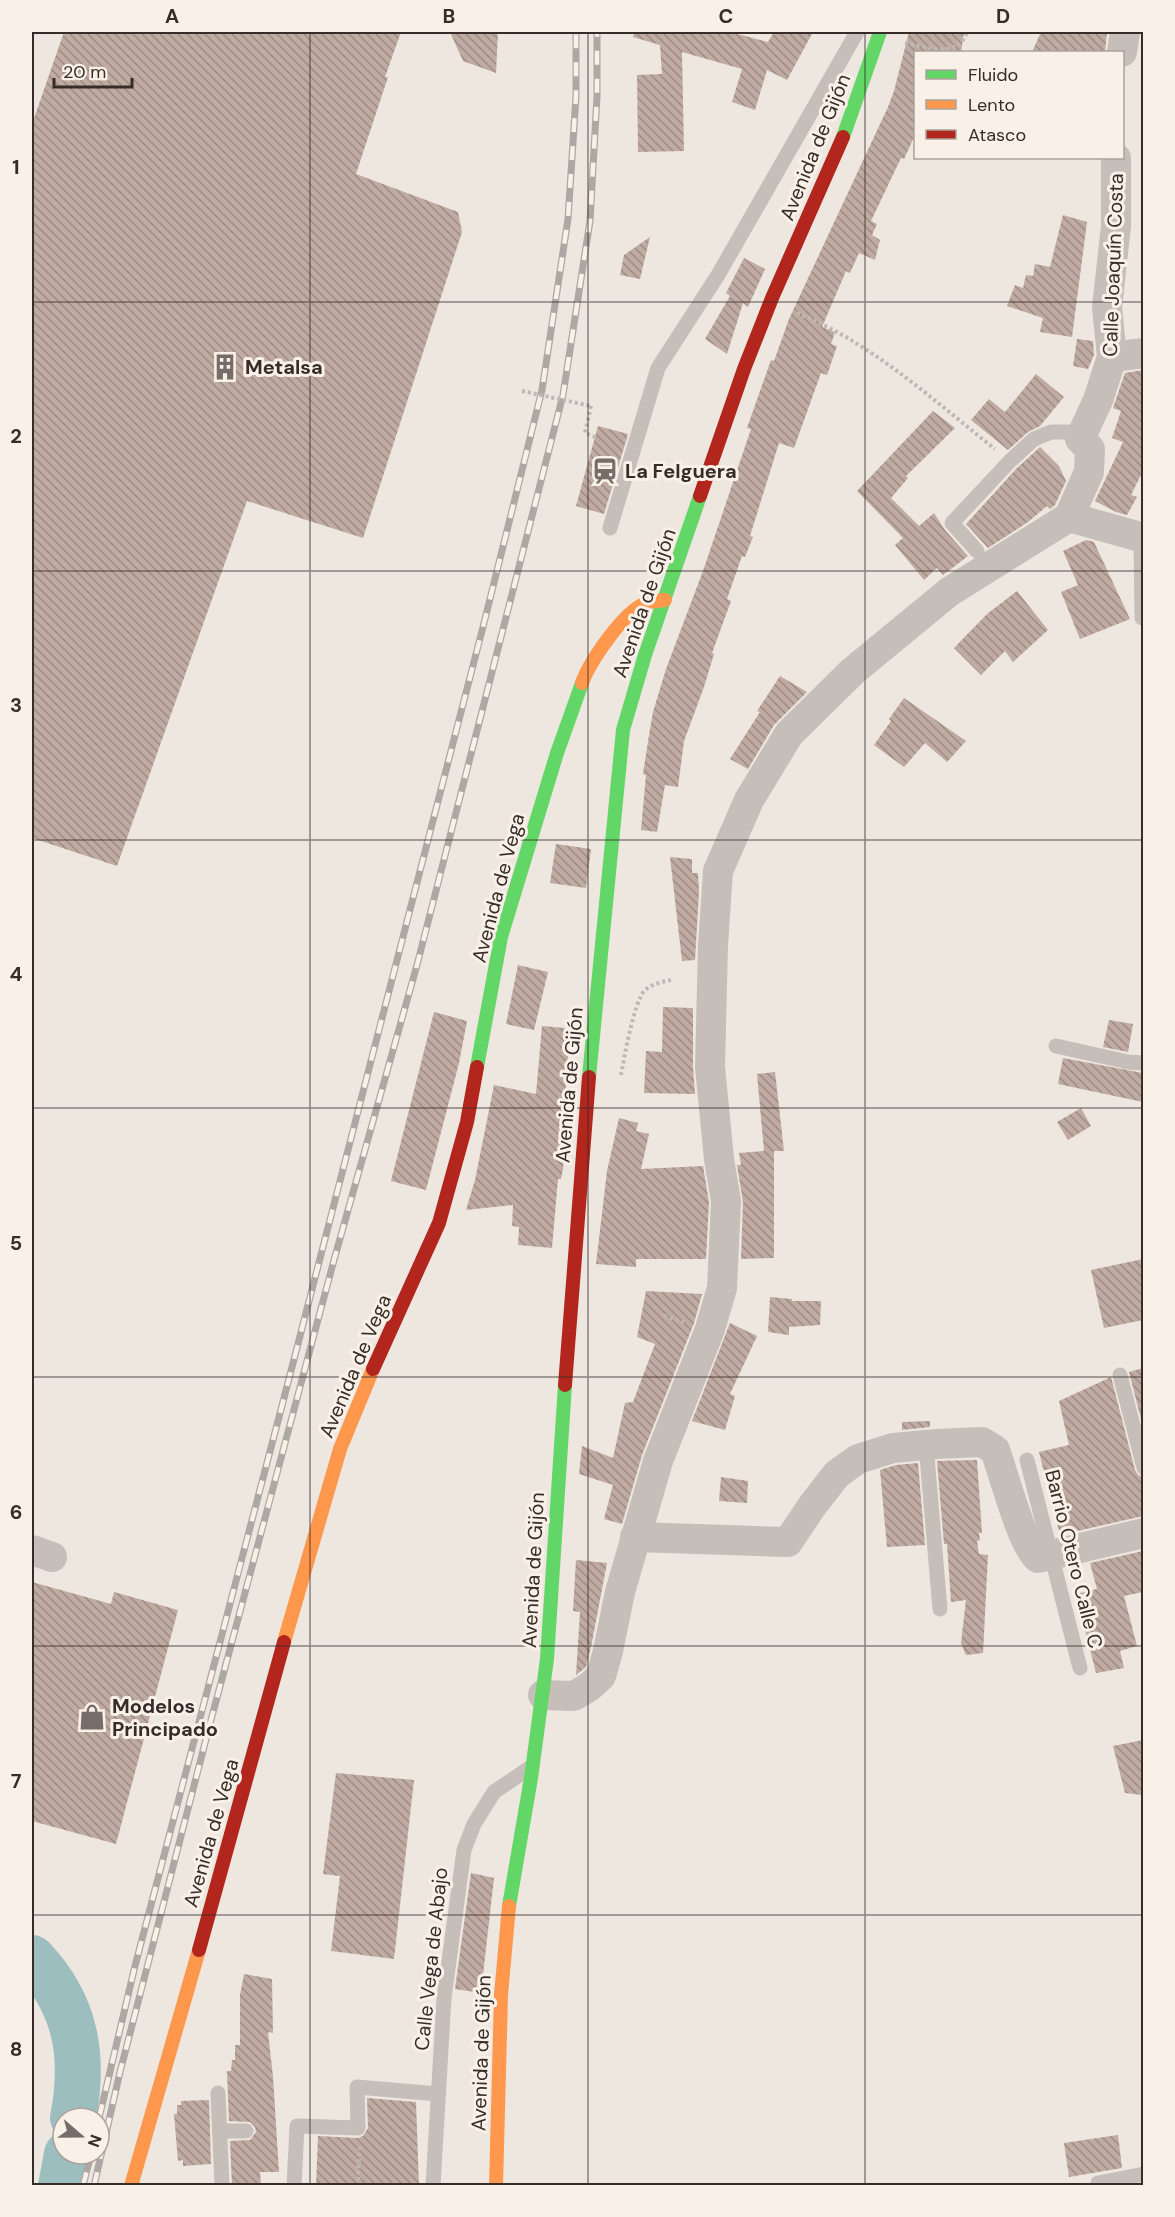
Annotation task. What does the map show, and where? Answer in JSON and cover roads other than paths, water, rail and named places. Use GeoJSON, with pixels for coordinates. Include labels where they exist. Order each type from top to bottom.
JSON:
{"type":"FeatureCollection","features":[{"type":"Feature","properties":{"kind":"street","name":"Avenida de Gijón"},"geometry":{"type":"LineString","coordinates":[[496,2186],[501,1995],[509,1904],[543,1695],[548,1647],[557,1487],[591,1046],[623,730],[645,655],[744,369],[771,302],[840,147],[880,32]]}},
{"type":"Feature","properties":{"kind":"street"},"geometry":{"type":"LineString","coordinates":[[1122,51],[1125,32]]}},
{"type":"Feature","properties":{"kind":"street","name":"Calle Joaquín Costa"},"geometry":{"type":"LineString","coordinates":[[1080,439],[1098,400],[1112,357],[1107,307],[1116,226],[1116,159]]}},
{"type":"Feature","properties":{"kind":"street"},"geometry":{"type":"LineString","coordinates":[[1112,357],[1143,353]]}},
{"type":"Feature","properties":{"kind":"street"},"geometry":{"type":"LineString","coordinates":[[543,1695],[574,1696],[601,1676],[620,1592],[658,1461],[710,1329],[722,1288],[726,1201],[719,1159],[710,1067],[718,871],[748,800],[789,734],[853,671],[949,592],[1069,517],[1089,472],[1090,449],[1080,439]]}},
{"type":"Feature","properties":{"kind":"street"},"geometry":{"type":"LineString","coordinates":[[1069,517],[1142,537]]}},
{"type":"Feature","properties":{"kind":"street","name":"Avenida de Vega"},"geometry":{"type":"LineString","coordinates":[[131,2186],[340,1449],[362,1394],[440,1223],[467,1122],[501,937],[558,753],[586,673],[614,629],[645,603],[665,600]]}},
{"type":"Feature","properties":{"kind":"street"},"geometry":{"type":"LineString","coordinates":[[635,1538],[788,1542],[837,1474],[858,1459],[893,1448],[982,1442],[995,1450],[1032,1554],[1038,1558],[1143,1533]]}},
{"type":"Feature","properties":{"kind":"lane"},"geometry":{"type":"LineString","coordinates":[[610,528],[658,368],[718,275],[857,32]]}},
{"type":"Feature","properties":{"kind":"lane"},"geometry":{"type":"LineString","coordinates":[[977,551],[952,523],[1010,461],[1034,439],[1052,432],[1069,432],[1080,439]]}},
{"type":"Feature","properties":{"kind":"lane"},"geometry":{"type":"LineString","coordinates":[[1142,537],[1142,618]]}},
{"type":"Feature","properties":{"kind":"lane"},"geometry":{"type":"LineString","coordinates":[[1056,1046],[1143,1063]]}},
{"type":"Feature","properties":{"kind":"lane"},"geometry":{"type":"LineString","coordinates":[[1120,1375],[1143,1468]]}},
{"type":"Feature","properties":{"kind":"lane"},"geometry":{"type":"LineString","coordinates":[[926,1445],[940,1610]]}},
{"type":"Feature","properties":{"kind":"lane","name":"Barrio Otero Calle C"},"geometry":{"type":"LineString","coordinates":[[1027,1460],[1080,1668]]}},
{"type":"Feature","properties":{"kind":"lane","name":"Calle Vega de Abajo"},"geometry":{"type":"LineString","coordinates":[[433,2186],[444,1998],[464,1850],[474,1824],[494,1792],[532,1765]]}},
{"type":"Feature","properties":{"kind":"lane"},"geometry":{"type":"LineString","coordinates":[[294,2186],[297,2126],[358,2128],[357,2087],[438,2094]]}},
{"type":"Feature","properties":{"kind":"lane"},"geometry":{"type":"LineString","coordinates":[[218,2093],[222,2186]]}},
{"type":"Feature","properties":{"kind":"lane"},"geometry":{"type":"LineString","coordinates":[[220,2131],[246,2130]]}},
{"type":"Feature","properties":{"kind":"lane"},"geometry":{"type":"LineString","coordinates":[[140,2157],[146,2186]]}},
{"type":"Feature","properties":{"kind":"lane"},"geometry":{"type":"LineString","coordinates":[[1098,2183],[1143,2174]]}},
{"type":"Feature","properties":{"kind":"waterway"},"geometry":{"type":"LineString","coordinates":[[32,1958],[59,1994],[74,2032],[78,2073],[75,2106]]}},
{"type":"Feature","properties":{"kind":"waterway"},"geometry":{"type":"LineString","coordinates":[[61,2186],[65,2166]]}},
{"type":"Feature","properties":{"kind":"railway"},"geometry":{"type":"LineString","coordinates":[[102,2106],[135,1966],[284,1398],[542,390],[568,219],[576,96],[576,32]]}},
{"type":"Feature","properties":{"kind":"railway"},"geometry":{"type":"LineString","coordinates":[[94,2186],[120,2072],[211,1720],[334,1260],[417,965],[563,395],[590,221],[597,96],[597,32]]}},
{"type":"Feature","properties":{"kind":"railway"},"geometry":{"type":"LineString","coordinates":[[83,2186],[88,2166]]}},
{"type":"Feature","properties":{"kind":"place","name":"Metalsa"},"geometry":{"type":"Point","coordinates":[225,367]}},
{"type":"Feature","properties":{"kind":"place","name":"La Felguera"},"geometry":{"type":"Point","coordinates":[605,471]}},
{"type":"Feature","properties":{"kind":"place","name":"Modelos Principado"},"geometry":{"type":"Point","coordinates":[92,1717]}}]}
